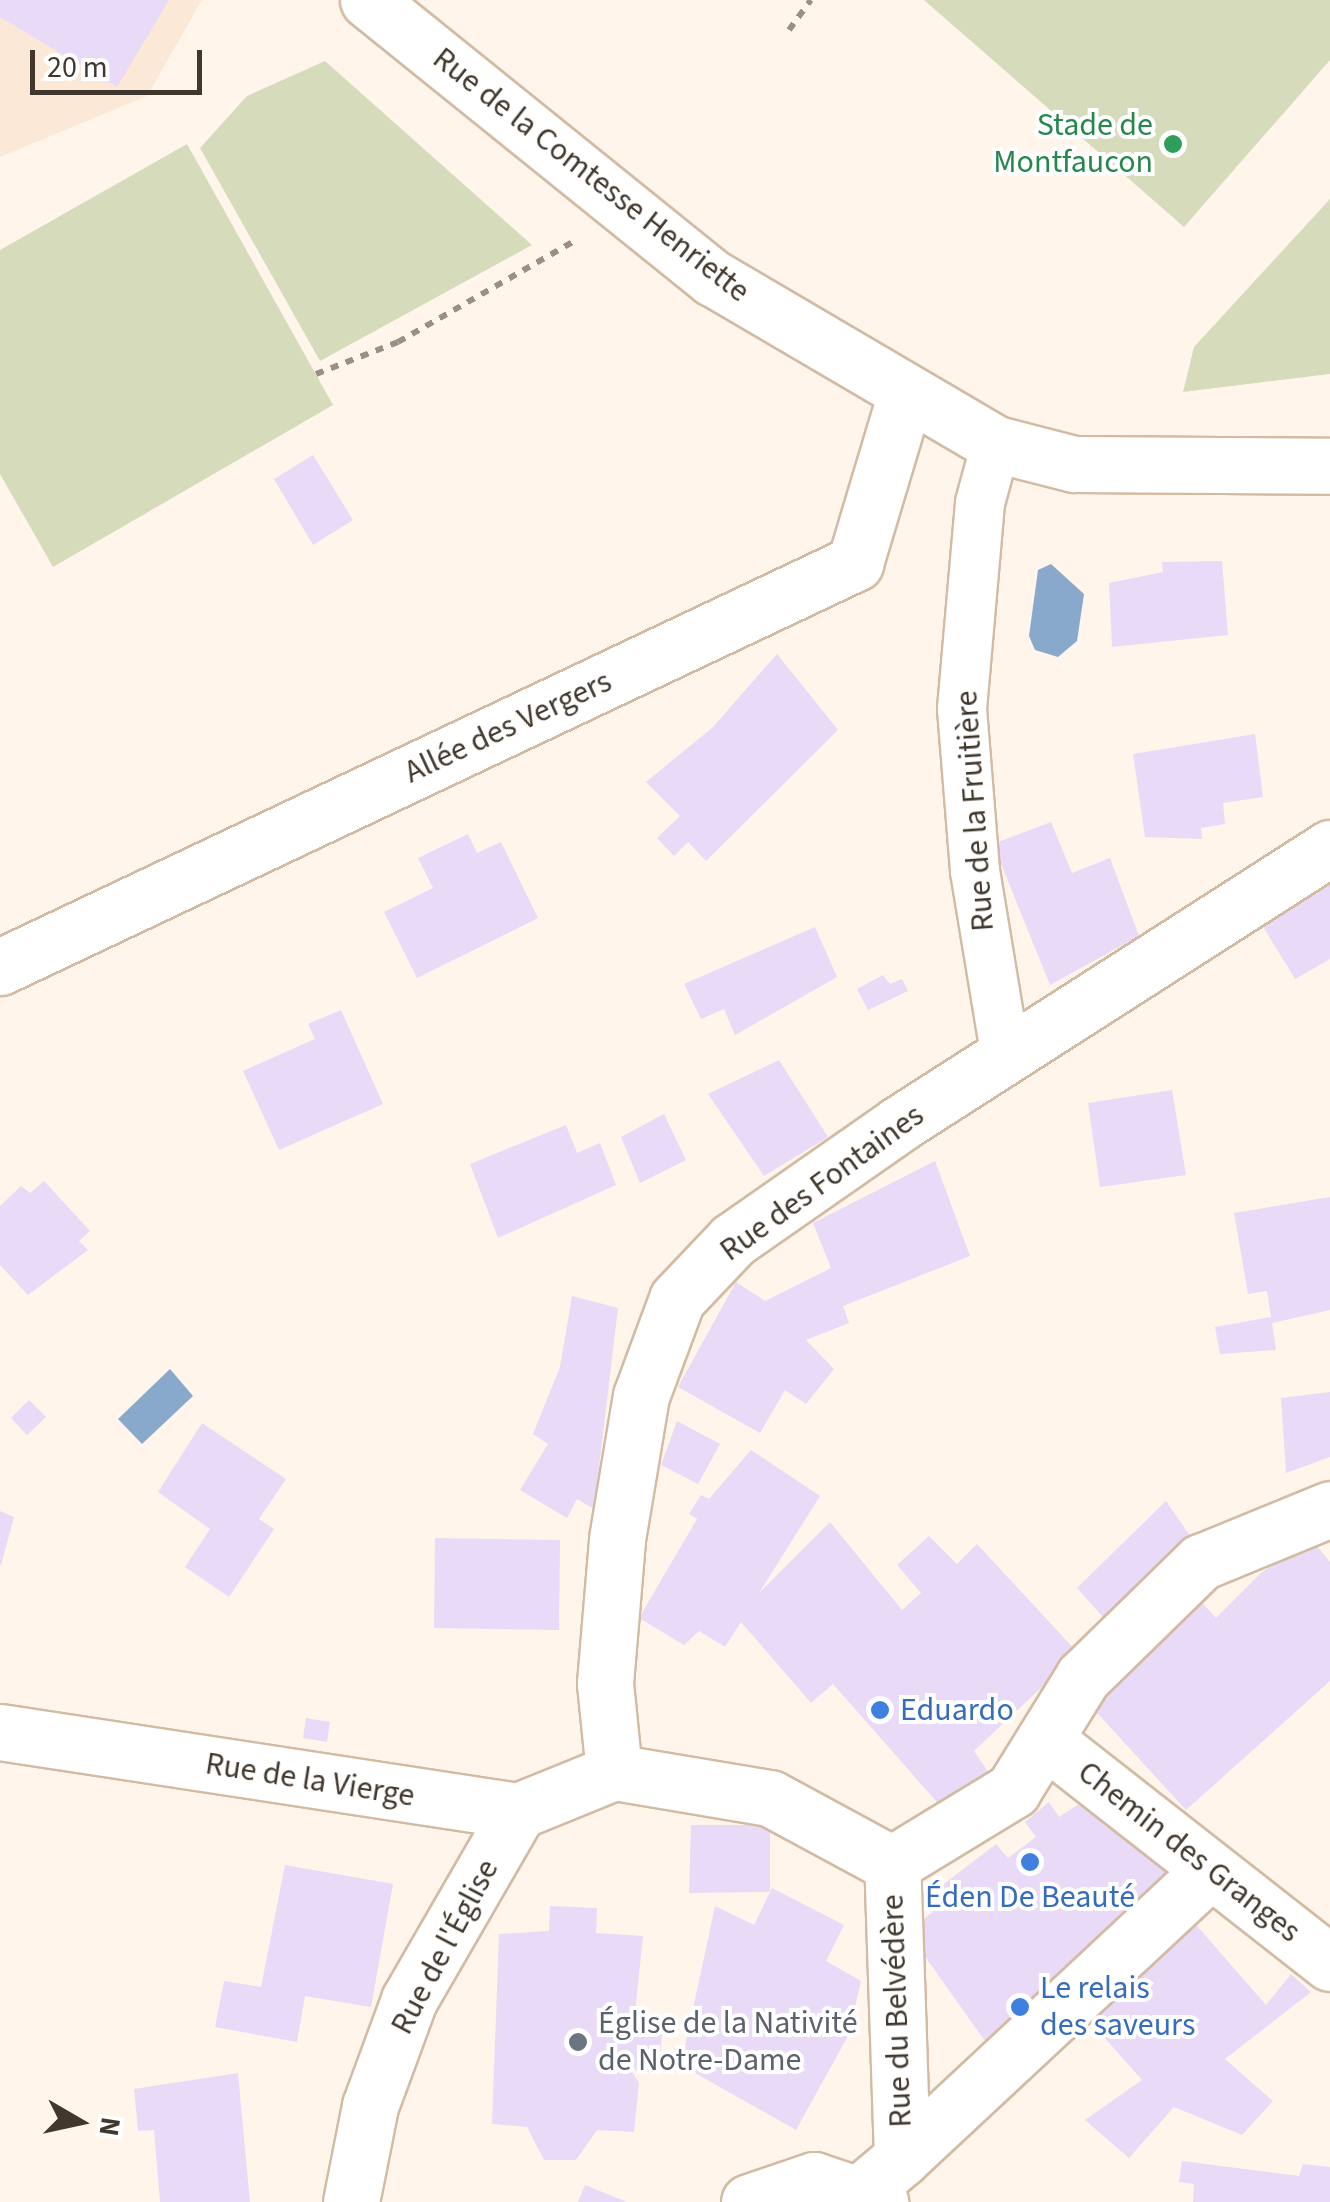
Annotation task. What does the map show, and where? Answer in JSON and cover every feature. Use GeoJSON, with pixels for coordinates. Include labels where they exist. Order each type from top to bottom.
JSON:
{"type":"FeatureCollection","features":[{"type":"Feature","properties":{"kind":"street","name":"Rue de la Comtesse Henriette"},"geometry":{"type":"LineString","coordinates":[[368,0],[713,278],[996,444],[1074,464],[1330,466]]}},
{"type":"Feature","properties":{"kind":"street","name":"Allée des Vergers"},"geometry":{"type":"LineString","coordinates":[[0,968],[856,563],[906,393]]}},
{"type":"Feature","properties":{"kind":"street","name":"Rue de la Fruitière"},"geometry":{"type":"LineString","coordinates":[[996,444],[980,503],[962,709],[975,871],[1006,1058]]}},
{"type":"Feature","properties":{"kind":"street","name":"Rue des Fontaines"},"geometry":{"type":"LineString","coordinates":[[614,1772],[605,1683],[617,1538],[641,1396],[677,1299],[733,1240],[1330,848]]}},
{"type":"Feature","properties":{"kind":"street"},"geometry":{"type":"LineString","coordinates":[[518,1812],[614,1772],[770,1798],[892,1864],[1013,1790],[1048,1742],[1083,1676],[1201,1562],[1330,1509]]}},
{"type":"Feature","properties":{"kind":"street","name":"Rue de la Vierge"},"geometry":{"type":"LineString","coordinates":[[0,1732],[518,1812]]}},
{"type":"Feature","properties":{"kind":"street","name":"Chemin des Granges"},"geometry":{"type":"LineString","coordinates":[[1048,1742],[1330,1963]]}},
{"type":"Feature","properties":{"kind":"street","name":"Rue de l'Église"},"geometry":{"type":"LineString","coordinates":[[351,2202],[370,2106],[409,2000],[518,1812]]}},
{"type":"Feature","properties":{"kind":"street","name":"Rue du Belvédère"},"geometry":{"type":"LineString","coordinates":[[882,2184],[892,1864]]}},
{"type":"Feature","properties":{"kind":"street"},"geometry":{"type":"LineString","coordinates":[[750,2202],[814,2180],[882,2184],[1210,1871]]}},
{"type":"Feature","properties":{"kind":"path"},"geometry":{"type":"LineString","coordinates":[[789,30],[810,0]]}},
{"type":"Feature","properties":{"kind":"path"},"geometry":{"type":"LineString","coordinates":[[316,374],[398,342],[577,239],[614,199]]}},
{"type":"Feature","properties":{"kind":"shaded area"},"geometry":{"type":"Polygon","coordinates":[[[0,0],[202,0],[147,96],[0,157],[0,0]]]}},
{"type":"Feature","properties":{"kind":"green space","name":"Stade de Montfaucon"},"geometry":{"type":"Polygon","coordinates":[[[924,0],[1330,0],[1330,60],[1184,227],[924,0]]]}},
{"type":"Feature","properties":{"kind":"green space"},"geometry":{"type":"Polygon","coordinates":[[[325,61],[532,245],[320,361],[200,148],[247,96],[325,61]]]}},
{"type":"Feature","properties":{"kind":"green space"},"geometry":{"type":"Polygon","coordinates":[[[187,144],[333,405],[53,567],[0,474],[0,250],[187,144]]]}},
{"type":"Feature","properties":{"kind":"green space"},"geometry":{"type":"Polygon","coordinates":[[[1330,199],[1330,374],[1183,392],[1194,347],[1330,199]]]}},
{"type":"Feature","properties":{"kind":"water"},"geometry":{"type":"Polygon","coordinates":[[[1051,564],[1084,594],[1077,641],[1058,657],[1035,650],[1029,636],[1038,570],[1051,564]]]}},
{"type":"Feature","properties":{"kind":"water"},"geometry":{"type":"Polygon","coordinates":[[[170,1369],[193,1396],[142,1444],[118,1419],[170,1369]]]}},
{"type":"Feature","properties":{"kind":"building"},"geometry":{"type":"Polygon","coordinates":[[[0,0],[169,0],[117,87],[0,17],[0,0]]]}},
{"type":"Feature","properties":{"kind":"building"},"geometry":{"type":"Polygon","coordinates":[[[313,455],[353,520],[313,545],[274,479],[313,455]]]}},
{"type":"Feature","properties":{"kind":"building"},"geometry":{"type":"Polygon","coordinates":[[[1222,561],[1228,635],[1112,647],[1109,583],[1163,572],[1162,562],[1222,561]]]}},
{"type":"Feature","properties":{"kind":"building"},"geometry":{"type":"Polygon","coordinates":[[[777,654],[838,730],[706,861],[688,842],[674,856],[657,838],[680,816],[646,782],[712,728],[777,654]]]}},
{"type":"Feature","properties":{"kind":"building"},"geometry":{"type":"Polygon","coordinates":[[[1255,734],[1263,797],[1223,803],[1225,824],[1201,828],[1202,839],[1145,837],[1133,754],[1255,734]]]}},
{"type":"Feature","properties":{"kind":"building"},"geometry":{"type":"Polygon","coordinates":[[[1051,822],[1072,873],[1110,858],[1139,936],[1050,985],[993,844],[1051,822]]]}},
{"type":"Feature","properties":{"kind":"building"},"geometry":{"type":"Polygon","coordinates":[[[468,834],[477,853],[501,842],[538,918],[417,978],[384,912],[433,888],[418,858],[468,834]]]}},
{"type":"Feature","properties":{"kind":"building"},"geometry":{"type":"Polygon","coordinates":[[[1330,878],[1330,959],[1295,979],[1259,920],[1330,878]]]}},
{"type":"Feature","properties":{"kind":"building"},"geometry":{"type":"Polygon","coordinates":[[[815,927],[837,977],[735,1035],[724,1009],[701,1019],[684,984],[815,927]]]}},
{"type":"Feature","properties":{"kind":"building"},"geometry":{"type":"Polygon","coordinates":[[[883,975],[890,984],[902,979],[908,991],[868,1010],[857,989],[883,975]]]}},
{"type":"Feature","properties":{"kind":"building"},"geometry":{"type":"Polygon","coordinates":[[[341,1010],[383,1104],[279,1150],[243,1071],[315,1039],[308,1024],[341,1010]]]}},
{"type":"Feature","properties":{"kind":"building"},"geometry":{"type":"Polygon","coordinates":[[[779,1060],[828,1137],[764,1176],[708,1094],[779,1060]]]}},
{"type":"Feature","properties":{"kind":"building"},"geometry":{"type":"Polygon","coordinates":[[[1172,1090],[1186,1175],[1100,1187],[1088,1103],[1172,1090]]]}},
{"type":"Feature","properties":{"kind":"building"},"geometry":{"type":"Polygon","coordinates":[[[664,1114],[686,1160],[640,1183],[621,1137],[664,1114]]]}},
{"type":"Feature","properties":{"kind":"building"},"geometry":{"type":"Polygon","coordinates":[[[566,1125],[577,1153],[600,1143],[616,1185],[498,1238],[470,1164],[566,1125]]]}},
{"type":"Feature","properties":{"kind":"building"},"geometry":{"type":"Polygon","coordinates":[[[935,1161],[970,1256],[843,1306],[849,1323],[806,1340],[834,1369],[806,1404],[785,1390],[760,1433],[678,1387],[736,1282],[765,1301],[831,1268],[813,1223],[935,1161]]]}},
{"type":"Feature","properties":{"kind":"building"},"geometry":{"type":"Polygon","coordinates":[[[44,1181],[90,1231],[79,1241],[88,1250],[28,1295],[0,1265],[0,1206],[21,1186],[30,1193],[44,1181]]]}},
{"type":"Feature","properties":{"kind":"building"},"geometry":{"type":"Polygon","coordinates":[[[1330,1197],[1330,1310],[1272,1323],[1276,1350],[1220,1354],[1215,1327],[1271,1317],[1267,1291],[1248,1294],[1234,1213],[1330,1197]]]}},
{"type":"Feature","properties":{"kind":"building"},"geometry":{"type":"Polygon","coordinates":[[[572,1296],[618,1308],[594,1509],[577,1499],[567,1518],[520,1490],[548,1444],[533,1434],[560,1367],[572,1296]]]}},
{"type":"Feature","properties":{"kind":"building"},"geometry":{"type":"Polygon","coordinates":[[[1330,1392],[1330,1457],[1286,1473],[1281,1398],[1330,1392]]]}},
{"type":"Feature","properties":{"kind":"building"},"geometry":{"type":"Polygon","coordinates":[[[29,1400],[46,1417],[27,1435],[11,1418],[29,1400]]]}},
{"type":"Feature","properties":{"kind":"building"},"geometry":{"type":"Polygon","coordinates":[[[677,1421],[720,1444],[698,1484],[661,1465],[677,1421]]]}},
{"type":"Feature","properties":{"kind":"building"},"geometry":{"type":"Polygon","coordinates":[[[202,1423],[286,1479],[259,1519],[274,1529],[229,1597],[185,1567],[210,1529],[158,1492],[202,1423]]]}},
{"type":"Feature","properties":{"kind":"building"},"geometry":{"type":"Polygon","coordinates":[[[751,1450],[820,1496],[759,1593],[830,1522],[902,1610],[921,1593],[897,1565],[929,1536],[957,1564],[977,1544],[1078,1653],[974,1751],[996,1783],[943,1809],[833,1684],[811,1703],[741,1622],[725,1647],[699,1631],[684,1645],[639,1618],[697,1519],[689,1514],[701,1495],[709,1499],[751,1450]]]}},
{"type":"Feature","properties":{"kind":"building"},"geometry":{"type":"Polygon","coordinates":[[[1166,1501],[1195,1543],[1109,1624],[1077,1588],[1166,1501]]]}},
{"type":"Feature","properties":{"kind":"building"},"geometry":{"type":"Polygon","coordinates":[[[0,1511],[14,1517],[1,1565],[0,1565],[0,1511]]]}},
{"type":"Feature","properties":{"kind":"building"},"geometry":{"type":"Polygon","coordinates":[[[435,1538],[560,1540],[559,1630],[434,1628],[435,1538]]]}},
{"type":"Feature","properties":{"kind":"building"},"geometry":{"type":"Polygon","coordinates":[[[1313,1541],[1330,1562],[1330,1681],[1186,1810],[1087,1702],[1193,1593],[1216,1618],[1262,1572],[1313,1541]]]}},
{"type":"Feature","properties":{"kind":"building"},"geometry":{"type":"Polygon","coordinates":[[[306,1718],[330,1722],[327,1742],[303,1738],[306,1718]]]}},
{"type":"Feature","properties":{"kind":"building"},"geometry":{"type":"Polygon","coordinates":[[[1049,1802],[1059,1817],[1082,1802],[1179,1879],[987,2044],[907,1931],[933,1912],[923,1900],[996,1844],[1008,1858],[1036,1837],[1025,1822],[1049,1802]]]}},
{"type":"Feature","properties":{"kind":"building"},"geometry":{"type":"Polygon","coordinates":[[[691,1825],[770,1825],[770,1892],[689,1893],[691,1825]]]}},
{"type":"Feature","properties":{"kind":"building"},"geometry":{"type":"Polygon","coordinates":[[[285,1865],[393,1884],[371,2007],[305,1996],[297,2042],[215,2027],[224,1981],[261,1987],[285,1865]]]}},
{"type":"Feature","properties":{"kind":"building"},"geometry":{"type":"Polygon","coordinates":[[[772,1888],[844,1925],[826,1961],[861,1981],[849,2034],[796,2130],[681,2065],[715,1906],[754,1925],[772,1888]]]}},
{"type":"Feature","properties":{"kind":"building","name":"Église de la Nativité de Notre-Dame"},"geometry":{"type":"Polygon","coordinates":[[[550,1906],[597,1908],[596,1933],[643,1936],[635,2013],[664,2017],[658,2073],[631,2070],[639,2083],[634,2132],[597,2130],[576,2160],[544,2160],[527,2127],[492,2124],[499,1934],[549,1931],[550,1906]]]}},
{"type":"Feature","properties":{"kind":"building"},"geometry":{"type":"Polygon","coordinates":[[[1191,1919],[1266,2005],[1291,1974],[1311,1992],[1225,2059],[1273,2101],[1242,2135],[1174,2107],[1129,2158],[1085,2120],[1142,2080],[1087,2018],[1191,1919]]]}},
{"type":"Feature","properties":{"kind":"building"},"geometry":{"type":"Polygon","coordinates":[[[238,2073],[250,2202],[160,2202],[154,2130],[138,2131],[134,2089],[238,2073]]]}},
{"type":"Feature","properties":{"kind":"building"},"geometry":{"type":"Polygon","coordinates":[[[1182,2161],[1299,2176],[1303,2164],[1330,2167],[1330,2202],[1193,2202],[1194,2184],[1179,2182],[1182,2161]]]}},
{"type":"Feature","properties":{"kind":"building"},"geometry":{"type":"Polygon","coordinates":[[[585,2185],[627,2202],[578,2202],[585,2185]]]}},
{"type":"Feature","properties":{"kind":"place","name":"Stade de Montfaucon"},"geometry":{"type":"Point","coordinates":[1173,144]}},
{"type":"Feature","properties":{"kind":"place","name":"Eduardo"},"geometry":{"type":"Point","coordinates":[880,1710]}},
{"type":"Feature","properties":{"kind":"place","name":"Éden De Beauté"},"geometry":{"type":"Point","coordinates":[1030,1862]}},
{"type":"Feature","properties":{"kind":"place","name":"Le relais des saveurs"},"geometry":{"type":"Point","coordinates":[1020,2007]}},
{"type":"Feature","properties":{"kind":"place","name":"Église de la Nativité de Notre-Dame"},"geometry":{"type":"Point","coordinates":[578,2042]}}]}
